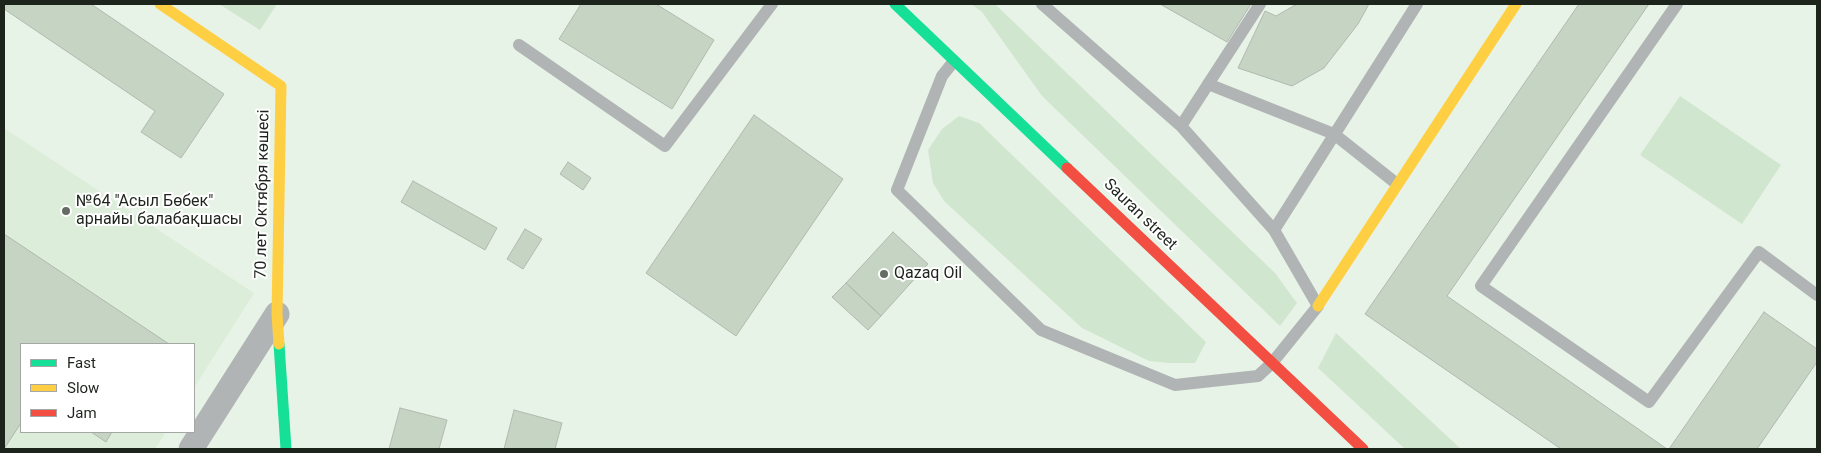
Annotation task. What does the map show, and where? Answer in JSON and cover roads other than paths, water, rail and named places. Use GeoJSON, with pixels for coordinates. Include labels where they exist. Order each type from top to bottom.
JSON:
{"type":"FeatureCollection","features":[{"type":"Feature","properties":{"kind":"street","name":"70 лет Октября көшесі"},"geometry":{"type":"LineString","coordinates":[[160,4],[281,86],[277,314],[286,449]]}},
{"type":"Feature","properties":{"kind":"street","name":"Sauran street"},"geometry":{"type":"LineString","coordinates":[[895,4],[1363,449]]}},
{"type":"Feature","properties":{"kind":"street"},"geometry":{"type":"LineString","coordinates":[[1318,306],[1516,4]]}},
{"type":"Feature","properties":{"kind":"street"},"geometry":{"type":"LineString","coordinates":[[191,449],[277,314]]}},
{"type":"Feature","properties":{"kind":"lane"},"geometry":{"type":"LineString","coordinates":[[519,45],[665,146],[772,4]]}},
{"type":"Feature","properties":{"kind":"lane"},"geometry":{"type":"LineString","coordinates":[[954,61],[942,76],[897,190],[1041,330],[1175,385],[1258,376],[1272,363],[1318,306],[1274,230],[1181,126],[1042,4]]}},
{"type":"Feature","properties":{"kind":"lane"},"geometry":{"type":"LineString","coordinates":[[1181,126],[1260,4]]}},
{"type":"Feature","properties":{"kind":"lane"},"geometry":{"type":"LineString","coordinates":[[1274,230],[1417,4]]}},
{"type":"Feature","properties":{"kind":"lane"},"geometry":{"type":"LineString","coordinates":[[1677,4],[1481,286],[1649,402],[1759,252],[1817,295]]}},
{"type":"Feature","properties":{"kind":"lane"},"geometry":{"type":"LineString","coordinates":[[1208,84],[1334,134],[1397,184]]}},
{"type":"Feature","properties":{"kind":"place","name":"№64 \"Асыл Бөбек\" арнайы балабақшасы"},"geometry":{"type":"Point","coordinates":[66,211]}},
{"type":"Feature","properties":{"kind":"place","name":"Qazaq Oil"},"geometry":{"type":"Point","coordinates":[884,274]}}]}
